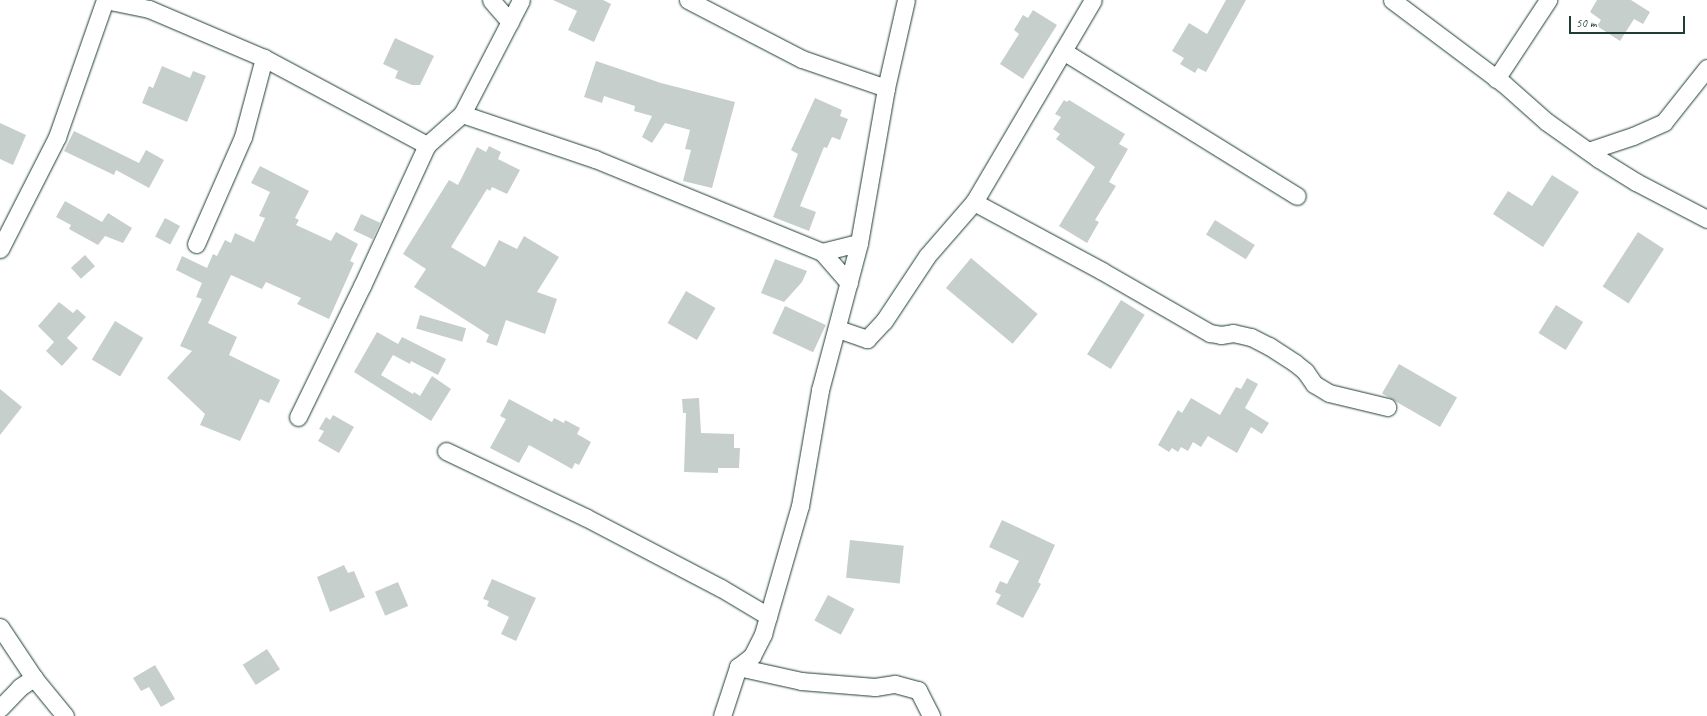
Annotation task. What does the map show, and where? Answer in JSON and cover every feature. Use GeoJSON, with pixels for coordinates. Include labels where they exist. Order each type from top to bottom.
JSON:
{"type":"FeatureCollection","features":[{"type":"Feature","properties":{"kind":"street"},"geometry":{"type":"LineString","coordinates":[[0,246],[57,137],[105,0],[149,9],[264,58],[427,145]]}},
{"type":"Feature","properties":{"kind":"street"},"geometry":{"type":"LineString","coordinates":[[491,0],[510,22]]}},
{"type":"Feature","properties":{"kind":"street"},"geometry":{"type":"LineString","coordinates":[[298,417],[362,286],[427,145],[444,133],[462,114],[521,0]]}},
{"type":"Feature","properties":{"kind":"street"},"geometry":{"type":"LineString","coordinates":[[688,0],[802,58],[886,88]]}},
{"type":"Feature","properties":{"kind":"street"},"geometry":{"type":"LineString","coordinates":[[722,716],[738,667],[752,656],[764,634],[800,506],[820,390],[838,329],[859,243],[886,88],[906,0]]}},
{"type":"Feature","properties":{"kind":"street"},"geometry":{"type":"LineString","coordinates":[[838,329],[867,338],[884,321],[927,256],[974,202],[1093,0]]}},
{"type":"Feature","properties":{"kind":"street"},"geometry":{"type":"LineString","coordinates":[[1392,0],[1496,79],[1546,122],[1636,182],[1707,219]]}},
{"type":"Feature","properties":{"kind":"street"},"geometry":{"type":"LineString","coordinates":[[1496,79],[1548,0]]}},
{"type":"Feature","properties":{"kind":"street"},"geometry":{"type":"LineString","coordinates":[[1063,51],[1297,196]]}},
{"type":"Feature","properties":{"kind":"street"},"geometry":{"type":"LineString","coordinates":[[196,244],[243,137],[264,58]]}},
{"type":"Feature","properties":{"kind":"street"},"geometry":{"type":"LineString","coordinates":[[1588,151],[1633,136],[1664,122],[1707,68]]}},
{"type":"Feature","properties":{"kind":"street"},"geometry":{"type":"LineString","coordinates":[[462,114],[595,159],[822,252],[849,283]]}},
{"type":"Feature","properties":{"kind":"street"},"geometry":{"type":"LineString","coordinates":[[974,202],[1102,271],[1210,333],[1221,335],[1233,333],[1251,337],[1269,346],[1295,362],[1305,371],[1314,384],[1329,393],[1387,407]]}},
{"type":"Feature","properties":{"kind":"street"},"geometry":{"type":"LineString","coordinates":[[822,252],[859,243]]}},
{"type":"Feature","properties":{"kind":"street"},"geometry":{"type":"LineString","coordinates":[[446,451],[585,517],[720,588],[768,616]]}},
{"type":"Feature","properties":{"kind":"street"},"geometry":{"type":"LineString","coordinates":[[0,627],[34,678],[66,716]]}},
{"type":"Feature","properties":{"kind":"street"},"geometry":{"type":"LineString","coordinates":[[738,667],[801,681],[874,687],[895,684],[918,690],[930,716]]}},
{"type":"Feature","properties":{"kind":"street"},"geometry":{"type":"LineString","coordinates":[[0,708],[20,687],[34,678]]}},
{"type":"Feature","properties":{"kind":"building"},"geometry":{"type":"Polygon","coordinates":[[[553,0],[603,0],[611,4],[594,42],[568,30],[577,11],[553,0]]]}},
{"type":"Feature","properties":{"kind":"building"},"geometry":{"type":"Polygon","coordinates":[[[1226,0],[1246,0],[1206,72],[1198,68],[1195,73],[1180,64],[1184,58],[1172,51],[1189,23],[1207,34],[1226,0]]]}},
{"type":"Feature","properties":{"kind":"building"},"geometry":{"type":"Polygon","coordinates":[[[1597,0],[1631,0],[1650,12],[1643,24],[1634,19],[1620,41],[1597,26],[1601,20],[1590,12],[1597,0]]]}},
{"type":"Feature","properties":{"kind":"building"},"geometry":{"type":"Polygon","coordinates":[[[1033,10],[1057,25],[1023,79],[1000,64],[1019,34],[1014,30],[1023,15],[1028,18],[1033,10]]]}},
{"type":"Feature","properties":{"kind":"building"},"geometry":{"type":"Polygon","coordinates":[[[395,38],[434,56],[420,85],[412,85],[395,78],[398,71],[383,64],[395,38]]]}},
{"type":"Feature","properties":{"kind":"building"},"geometry":{"type":"Polygon","coordinates":[[[596,61],[661,83],[735,102],[712,188],[683,181],[691,150],[685,149],[690,130],[665,123],[652,143],[642,137],[652,116],[634,111],[635,106],[604,96],[602,103],[584,97],[596,61]]]}},
{"type":"Feature","properties":{"kind":"building"},"geometry":{"type":"Polygon","coordinates":[[[162,66],[190,78],[193,71],[206,76],[187,122],[142,103],[149,86],[153,88],[162,66]]]}},
{"type":"Feature","properties":{"kind":"building"},"geometry":{"type":"Polygon","coordinates":[[[815,98],[842,110],[840,116],[848,119],[840,140],[832,137],[827,148],[824,147],[800,206],[816,212],[809,231],[773,217],[798,154],[791,150],[815,98]]]}},
{"type":"Feature","properties":{"kind":"building"},"geometry":{"type":"Polygon","coordinates":[[[1064,100],[1067,102],[1069,100],[1125,134],[1119,144],[1128,149],[1109,182],[1116,186],[1095,220],[1099,222],[1087,243],[1059,226],[1095,167],[1056,139],[1060,134],[1053,129],[1061,117],[1055,114],[1064,100]]]}},
{"type":"Feature","properties":{"kind":"building"},"geometry":{"type":"Polygon","coordinates":[[[0,123],[26,135],[13,165],[0,159],[0,123]]]}},
{"type":"Feature","properties":{"kind":"building"},"geometry":{"type":"Polygon","coordinates":[[[74,131],[139,163],[146,150],[164,160],[149,188],[116,170],[114,175],[64,151],[74,131]]]}},
{"type":"Feature","properties":{"kind":"building"},"geometry":{"type":"Polygon","coordinates":[[[489,146],[501,152],[498,159],[520,170],[507,194],[492,187],[490,191],[487,189],[451,247],[485,267],[499,240],[517,249],[524,236],[559,257],[537,292],[557,299],[545,334],[506,320],[497,346],[486,342],[489,335],[414,287],[426,269],[403,254],[449,180],[458,185],[477,147],[486,152],[489,146]]]}},
{"type":"Feature","properties":{"kind":"building"},"geometry":{"type":"Polygon","coordinates":[[[260,166],[309,191],[295,218],[299,220],[296,225],[331,241],[336,232],[358,244],[350,261],[354,263],[329,319],[297,304],[301,298],[266,282],[262,289],[231,275],[208,323],[237,337],[229,355],[280,380],[269,403],[260,399],[240,441],[200,425],[205,414],[167,378],[192,351],[180,346],[202,299],[196,297],[202,283],[176,270],[182,256],[207,268],[213,254],[217,256],[225,240],[231,243],[235,233],[254,242],[265,218],[259,216],[270,192],[251,183],[260,166]]]}},
{"type":"Feature","properties":{"kind":"building"},"geometry":{"type":"Polygon","coordinates":[[[1552,175],[1579,192],[1543,247],[1493,214],[1508,191],[1532,206],[1552,175]]]}},
{"type":"Feature","properties":{"kind":"building"},"geometry":{"type":"Polygon","coordinates":[[[65,201],[102,222],[108,213],[132,228],[123,243],[105,236],[98,245],[69,229],[71,225],[56,217],[65,201]]]}},
{"type":"Feature","properties":{"kind":"building"},"geometry":{"type":"Polygon","coordinates":[[[361,214],[380,223],[372,239],[353,230],[361,214]]]}},
{"type":"Feature","properties":{"kind":"building"},"geometry":{"type":"Polygon","coordinates":[[[165,218],[180,226],[170,245],[155,237],[165,218]]]}},
{"type":"Feature","properties":{"kind":"building"},"geometry":{"type":"Polygon","coordinates":[[[1215,220],[1255,245],[1246,259],[1206,234],[1215,220]]]}},
{"type":"Feature","properties":{"kind":"building"},"geometry":{"type":"Polygon","coordinates":[[[1638,232],[1664,249],[1629,303],[1603,287],[1638,232]]]}},
{"type":"Feature","properties":{"kind":"building"},"geometry":{"type":"Polygon","coordinates":[[[85,255],[95,266],[81,279],[71,268],[85,255]]]}},
{"type":"Feature","properties":{"kind":"building"},"geometry":{"type":"Polygon","coordinates":[[[971,258],[1038,314],[1013,344],[946,288],[971,258]]]}},
{"type":"Feature","properties":{"kind":"building"},"geometry":{"type":"Polygon","coordinates":[[[775,259],[807,271],[802,282],[784,302],[761,293],[775,259]]]}},
{"type":"Feature","properties":{"kind":"building"},"geometry":{"type":"Polygon","coordinates":[[[686,291],[715,308],[697,340],[668,323],[686,291]]]}},
{"type":"Feature","properties":{"kind":"building"},"geometry":{"type":"Polygon","coordinates":[[[1121,300],[1145,315],[1111,369],[1087,354],[1121,300]]]}},
{"type":"Feature","properties":{"kind":"building"},"geometry":{"type":"Polygon","coordinates":[[[59,302],[73,313],[77,309],[86,317],[67,338],[78,348],[62,366],[46,351],[54,342],[38,326],[59,302]]]}},
{"type":"Feature","properties":{"kind":"building"},"geometry":{"type":"Polygon","coordinates":[[[1556,305],[1583,322],[1566,350],[1539,333],[1556,305]]]}},
{"type":"Feature","properties":{"kind":"building"},"geometry":{"type":"Polygon","coordinates":[[[785,306],[826,325],[813,352],[772,333],[785,306]]]}},
{"type":"Feature","properties":{"kind":"building"},"geometry":{"type":"Polygon","coordinates":[[[420,315],[466,328],[462,342],[416,328],[420,315]]]}},
{"type":"Feature","properties":{"kind":"building"},"geometry":{"type":"Polygon","coordinates":[[[115,321],[143,338],[120,377],[92,360],[115,321]]]}},
{"type":"Feature","properties":{"kind":"building"},"geometry":{"type":"Polygon","coordinates":[[[377,332],[398,344],[402,337],[446,359],[438,375],[411,361],[410,364],[393,355],[381,375],[413,394],[414,392],[420,396],[432,376],[451,389],[431,421],[354,372],[377,332]]]}},
{"type":"Feature","properties":{"kind":"building"},"geometry":{"type":"Polygon","coordinates":[[[1399,364],[1457,398],[1440,427],[1382,393],[1399,364]]]}},
{"type":"Feature","properties":{"kind":"building"},"geometry":{"type":"Polygon","coordinates":[[[1247,378],[1258,384],[1245,408],[1269,423],[1262,434],[1251,427],[1237,453],[1208,436],[1201,447],[1193,442],[1188,451],[1181,447],[1178,452],[1172,448],[1169,452],[1158,445],[1178,410],[1182,413],[1191,398],[1220,415],[1236,387],[1241,389],[1247,378]]]}},
{"type":"Feature","properties":{"kind":"building"},"geometry":{"type":"Polygon","coordinates":[[[0,389],[22,407],[0,435],[0,389]]]}},
{"type":"Feature","properties":{"kind":"building"},"geometry":{"type":"Polygon","coordinates":[[[699,398],[701,433],[734,434],[734,448],[740,448],[739,468],[718,468],[718,473],[684,472],[686,413],[683,413],[682,399],[699,398]]]}},
{"type":"Feature","properties":{"kind":"building"},"geometry":{"type":"Polygon","coordinates":[[[509,399],[552,422],[554,418],[564,423],[565,420],[580,428],[577,434],[591,442],[579,465],[575,463],[572,469],[529,445],[519,463],[490,448],[506,419],[500,416],[509,399]]]}},
{"type":"Feature","properties":{"kind":"building"},"geometry":{"type":"Polygon","coordinates":[[[333,415],[354,427],[339,453],[318,441],[324,431],[319,429],[326,417],[330,420],[333,415]]]}},
{"type":"Feature","properties":{"kind":"building"},"geometry":{"type":"Polygon","coordinates":[[[1002,520],[1055,545],[1038,582],[1041,584],[1023,618],[996,604],[1001,595],[995,592],[1000,581],[1007,584],[1019,561],[989,547],[1002,520]]]}},
{"type":"Feature","properties":{"kind":"building"},"geometry":{"type":"Polygon","coordinates":[[[850,540],[904,546],[900,583],[846,578],[850,540]]]}},
{"type":"Feature","properties":{"kind":"building"},"geometry":{"type":"Polygon","coordinates":[[[344,565],[348,573],[354,571],[365,597],[330,612],[317,577],[344,565]]]}},
{"type":"Feature","properties":{"kind":"building"},"geometry":{"type":"Polygon","coordinates":[[[492,579],[536,598],[516,641],[501,634],[509,617],[487,606],[489,601],[483,599],[492,579]]]}},
{"type":"Feature","properties":{"kind":"building"},"geometry":{"type":"Polygon","coordinates":[[[398,582],[408,606],[385,616],[375,592],[398,582]]]}},
{"type":"Feature","properties":{"kind":"building"},"geometry":{"type":"Polygon","coordinates":[[[828,595],[854,609],[841,635],[814,621],[828,595]]]}},
{"type":"Feature","properties":{"kind":"building"},"geometry":{"type":"Polygon","coordinates":[[[267,649],[280,669],[256,685],[243,665],[267,649]]]}},
{"type":"Feature","properties":{"kind":"building"},"geometry":{"type":"Polygon","coordinates":[[[155,665],[175,699],[161,707],[149,687],[141,691],[133,678],[155,665]]]}}]}
